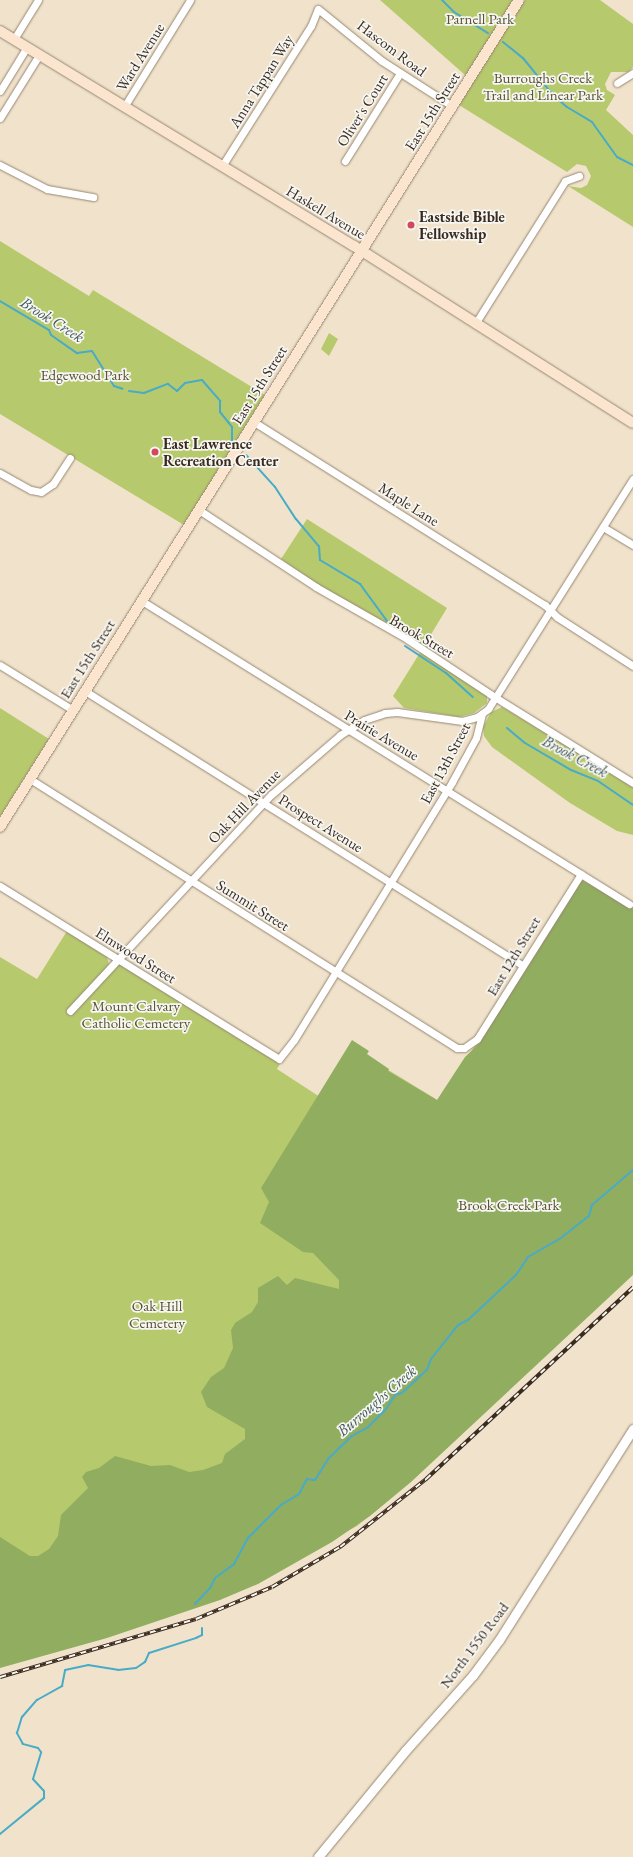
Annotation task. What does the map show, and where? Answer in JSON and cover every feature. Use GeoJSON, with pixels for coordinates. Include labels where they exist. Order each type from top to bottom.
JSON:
{"type":"FeatureCollection","features":[{"type":"Feature","properties":{"kind":"main road","name":"East 15th Street"},"geometry":{"type":"LineString","coordinates":[[0,827],[519,0]]}},
{"type":"Feature","properties":{"kind":"main road","name":"Haskell Avenue"},"geometry":{"type":"LineString","coordinates":[[0,31],[361,251],[633,423]]}},
{"type":"Feature","properties":{"kind":"street"},"geometry":{"type":"LineString","coordinates":[[14,39],[38,0]]}},
{"type":"Feature","properties":{"kind":"street","name":"Ward Avenue"},"geometry":{"type":"LineString","coordinates":[[124,107],[190,0]]}},
{"type":"Feature","properties":{"kind":"street","name":"Hascom Road"},"geometry":{"type":"LineString","coordinates":[[318,8],[400,73],[452,106]]}},
{"type":"Feature","properties":{"kind":"street","name":"Anna Tappan Way"},"geometry":{"type":"LineString","coordinates":[[222,166],[311,26],[318,8]]}},
{"type":"Feature","properties":{"kind":"street"},"geometry":{"type":"LineString","coordinates":[[0,91],[27,47]]}},
{"type":"Feature","properties":{"kind":"street"},"geometry":{"type":"LineString","coordinates":[[0,118],[39,55]]}},
{"type":"Feature","properties":{"kind":"street","name":"Oliver's Court"},"geometry":{"type":"LineString","coordinates":[[345,161],[400,73]]}},
{"type":"Feature","properties":{"kind":"street"},"geometry":{"type":"LineString","coordinates":[[617,84],[633,73]]}},
{"type":"Feature","properties":{"kind":"street"},"geometry":{"type":"LineString","coordinates":[[0,165],[47,189],[93,197]]}},
{"type":"Feature","properties":{"kind":"street"},"geometry":{"type":"LineString","coordinates":[[475,324],[565,181],[580,176]]}},
{"type":"Feature","properties":{"kind":"street","name":"Maple Lane"},"geometry":{"type":"LineString","coordinates":[[254,422],[550,610],[633,666]]}},
{"type":"Feature","properties":{"kind":"street"},"geometry":{"type":"LineString","coordinates":[[0,473],[31,490],[41,492],[53,484],[70,458]]}},
{"type":"Feature","properties":{"kind":"street","name":"East 13th Street"},"geometry":{"type":"LineString","coordinates":[[279,1059],[294,1040],[447,790],[476,738],[482,714],[496,698],[633,479]]}},
{"type":"Feature","properties":{"kind":"street","name":"Brook Street"},"geometry":{"type":"LineString","coordinates":[[199,510],[316,588],[413,642],[496,698],[633,783]]}},
{"type":"Feature","properties":{"kind":"street"},"geometry":{"type":"LineString","coordinates":[[603,527],[633,545]]}},
{"type":"Feature","properties":{"kind":"street","name":"Prairie Avenue"},"geometry":{"type":"LineString","coordinates":[[142,601],[630,904]]}},
{"type":"Feature","properties":{"kind":"street"},"geometry":{"type":"LineString","coordinates":[[0,665],[73,710]]}},
{"type":"Feature","properties":{"kind":"street","name":"Prospect Avenue"},"geometry":{"type":"LineString","coordinates":[[85,691],[391,881],[522,965]]}},
{"type":"Feature","properties":{"kind":"street","name":"Oak Hill Avenue"},"geometry":{"type":"LineString","coordinates":[[70,1010],[264,802],[301,766],[348,729],[364,720],[385,713],[408,713],[453,721],[471,720],[482,714]]}},
{"type":"Feature","properties":{"kind":"street","name":"Summit Street"},"geometry":{"type":"LineString","coordinates":[[30,779],[452,1045],[464,1048]]}},
{"type":"Feature","properties":{"kind":"street","name":"East 12th Street"},"geometry":{"type":"LineString","coordinates":[[464,1048],[478,1039],[522,965],[580,874]]}},
{"type":"Feature","properties":{"kind":"street","name":"Elmwood Street"},"geometry":{"type":"LineString","coordinates":[[0,886],[279,1059]]}},
{"type":"Feature","properties":{"kind":"street","name":"North 1550 Road"},"geometry":{"type":"LineString","coordinates":[[318,1857],[405,1751],[473,1675],[516,1614],[632,1432]]}},
{"type":"Feature","properties":{"kind":"green space","name":"Burroughs Creek Trail and Linear Park"},"geometry":{"type":"Polygon","coordinates":[[[380,0],[514,0],[491,53],[525,0],[600,0],[633,24],[633,67],[628,72],[611,72],[605,84],[607,90],[615,95],[606,110],[633,135],[633,227],[568,186],[581,188],[587,185],[591,176],[586,166],[577,164],[567,172],[459,105],[473,82],[380,0]]]}},
{"type":"Feature","properties":{"kind":"green space","name":"Edgewood Park"},"geometry":{"type":"Polygon","coordinates":[[[0,241],[89,296],[93,290],[265,395],[184,525],[0,414],[0,241]]]}},
{"type":"Feature","properties":{"kind":"green space"},"geometry":{"type":"Polygon","coordinates":[[[329,333],[338,339],[329,356],[321,349],[329,333]]]}},
{"type":"Feature","properties":{"kind":"green space"},"geometry":{"type":"Polygon","coordinates":[[[307,519],[447,608],[424,646],[317,584],[281,559],[307,519]]]}},
{"type":"Feature","properties":{"kind":"green space"},"geometry":{"type":"Polygon","coordinates":[[[421,651],[487,696],[487,703],[474,713],[459,717],[404,708],[393,696],[421,651]]]}},
{"type":"Feature","properties":{"kind":"green space"},"geometry":{"type":"Polygon","coordinates":[[[502,707],[633,786],[633,835],[617,831],[570,803],[492,747],[484,736],[483,727],[491,712],[502,707]]]}},
{"type":"Feature","properties":{"kind":"green space"},"geometry":{"type":"Polygon","coordinates":[[[0,708],[49,739],[0,817],[0,708]]]}},
{"type":"Feature","properties":{"kind":"green space"},"geometry":{"type":"Polygon","coordinates":[[[582,879],[630,908],[633,904],[633,1274],[395,1494],[357,1526],[296,1558],[75,1596],[0,1549],[0,957],[37,979],[67,931],[107,957],[109,964],[107,967],[112,970],[120,964],[280,1064],[277,1069],[320,1097],[351,1047],[439,1101],[582,879]]]}},
{"type":"Feature","properties":{"kind":"green space","name":"Brook Creek Park"},"geometry":{"type":"Polygon","coordinates":[[[581,880],[633,909],[633,1275],[411,1482],[370,1516],[332,1542],[258,1584],[220,1600],[107,1638],[0,1668],[0,1537],[30,1556],[38,1556],[49,1549],[58,1536],[61,1515],[88,1488],[82,1477],[86,1472],[99,1468],[115,1456],[151,1466],[170,1465],[189,1472],[203,1470],[222,1463],[225,1454],[245,1439],[245,1429],[207,1407],[201,1392],[211,1377],[224,1368],[233,1348],[231,1330],[235,1323],[252,1312],[258,1302],[258,1288],[278,1276],[287,1285],[295,1278],[339,1289],[339,1280],[313,1253],[303,1252],[260,1223],[269,1202],[261,1188],[352,1040],[369,1051],[367,1054],[389,1069],[388,1071],[437,1100],[465,1057],[479,1044],[581,880]]]}},
{"type":"Feature","properties":{"kind":"waterway","name":"Burroughs Creek"},"geometry":{"type":"LineString","coordinates":[[442,0],[454,12],[488,33]]}},
{"type":"Feature","properties":{"kind":"waterway","name":"Burroughs Creek"},"geometry":{"type":"LineString","coordinates":[[503,42],[523,58],[553,95],[567,107],[592,122],[617,157],[633,165]]}},
{"type":"Feature","properties":{"kind":"waterway","name":"Brook Creek"},"geometry":{"type":"LineString","coordinates":[[0,301],[49,330],[51,335],[77,353],[92,351],[114,386],[123,389]]}},
{"type":"Feature","properties":{"kind":"waterway","name":"Brook Creek"},"geometry":{"type":"LineString","coordinates":[[129,391],[144,393],[168,384],[177,391],[185,383],[202,380],[220,401],[220,412],[232,427],[232,441]]}},
{"type":"Feature","properties":{"kind":"waterway","name":"Brook Creek"},"geometry":{"type":"LineString","coordinates":[[246,455],[275,487],[296,519],[319,546],[320,560],[360,584],[387,621]]}},
{"type":"Feature","properties":{"kind":"waterway","name":"Brook Creek"},"geometry":{"type":"LineString","coordinates":[[405,646],[446,673],[473,697]]}},
{"type":"Feature","properties":{"kind":"waterway","name":"Brook Creek"},"geometry":{"type":"LineString","coordinates":[[507,728],[525,743],[571,770],[598,781],[633,805]]}},
{"type":"Feature","properties":{"kind":"waterway","name":"Burroughs Creek"},"geometry":{"type":"LineString","coordinates":[[195,1604],[210,1588],[215,1578],[234,1564],[248,1538],[281,1505],[299,1494],[307,1479],[315,1480],[329,1458],[352,1436],[368,1427],[386,1409],[395,1395],[402,1393],[427,1370],[431,1359],[458,1325],[468,1320],[516,1275],[528,1257],[562,1237],[589,1216],[592,1205],[633,1170]]}},
{"type":"Feature","properties":{"kind":"waterway","name":"Burroughs Creek"},"geometry":{"type":"LineString","coordinates":[[0,1834],[44,1798],[44,1791],[33,1779],[41,1752],[38,1748],[23,1744],[17,1733],[22,1717],[37,1700],[62,1686],[65,1670],[88,1665],[118,1670],[136,1668],[145,1662],[149,1653],[196,1638],[202,1635],[202,1628]]}},
{"type":"Feature","properties":{"kind":"railway"},"geometry":{"type":"LineString","coordinates":[[0,1677],[196,1619],[272,1587],[340,1547],[426,1479],[633,1287]]}},
{"type":"Feature","properties":{"kind":"place","name":"Eastside Bible Fellowship"},"geometry":{"type":"Point","coordinates":[411,225]}},
{"type":"Feature","properties":{"kind":"place","name":"East Lawrence Recreation Center"},"geometry":{"type":"Point","coordinates":[155,452]}},
{"type":"Feature","properties":{"kind":"park label","name":"Parnell Park"},"geometry":{"type":"Point","coordinates":[480,19]}},
{"type":"Feature","properties":{"kind":"park label","name":"Mount Calvary Catholic Cemetery"},"geometry":{"type":"Point","coordinates":[136,1014]}},
{"type":"Feature","properties":{"kind":"park label","name":"Oak Hill Cemetery"},"geometry":{"type":"Point","coordinates":[157,1314]}}]}
